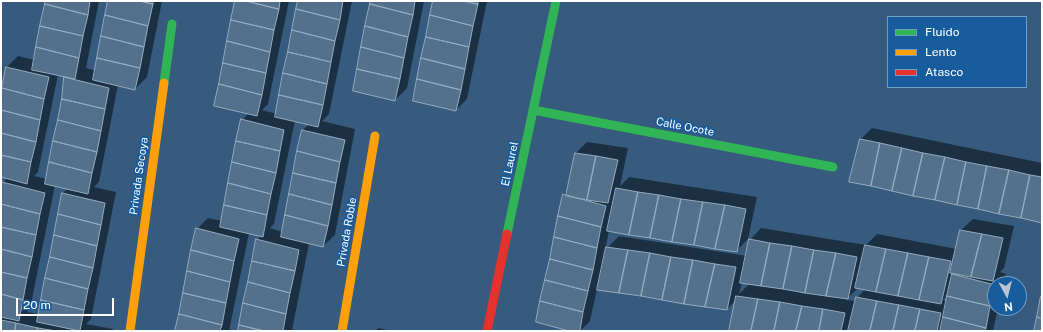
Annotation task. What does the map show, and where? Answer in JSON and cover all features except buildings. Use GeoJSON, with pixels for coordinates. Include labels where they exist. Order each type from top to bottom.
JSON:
{"type":"FeatureCollection","features":[{"type":"Feature","properties":{"kind":"street","name":"El Laurel"},"geometry":{"type":"LineString","coordinates":[[487,331],[556,1]]}},
{"type":"Feature","properties":{"kind":"street","name":"Privada Secoya"},"geometry":{"type":"LineString","coordinates":[[130,331],[172,24]]}},
{"type":"Feature","properties":{"kind":"street","name":"Calle Ocote"},"geometry":{"type":"LineString","coordinates":[[533,110],[833,167]]}},
{"type":"Feature","properties":{"kind":"street","name":"Privada Roble"},"geometry":{"type":"LineString","coordinates":[[342,331],[375,136]]}},
{"type":"Feature","properties":{"kind":"traffic: fast"},"geometry":{"type":"LineString","coordinates":[[507,234],[556,1]]}},
{"type":"Feature","properties":{"kind":"traffic: fast"},"geometry":{"type":"LineString","coordinates":[[164,83],[172,24]]}},
{"type":"Feature","properties":{"kind":"traffic: fast"},"geometry":{"type":"LineString","coordinates":[[533,110],[833,167]]}},
{"type":"Feature","properties":{"kind":"traffic: slow"},"geometry":{"type":"LineString","coordinates":[[130,331],[164,83]]}},
{"type":"Feature","properties":{"kind":"traffic: slow"},"geometry":{"type":"LineString","coordinates":[[342,331],[375,136]]}},
{"type":"Feature","properties":{"kind":"traffic: jam"},"geometry":{"type":"LineString","coordinates":[[487,331],[507,234]]}}]}
